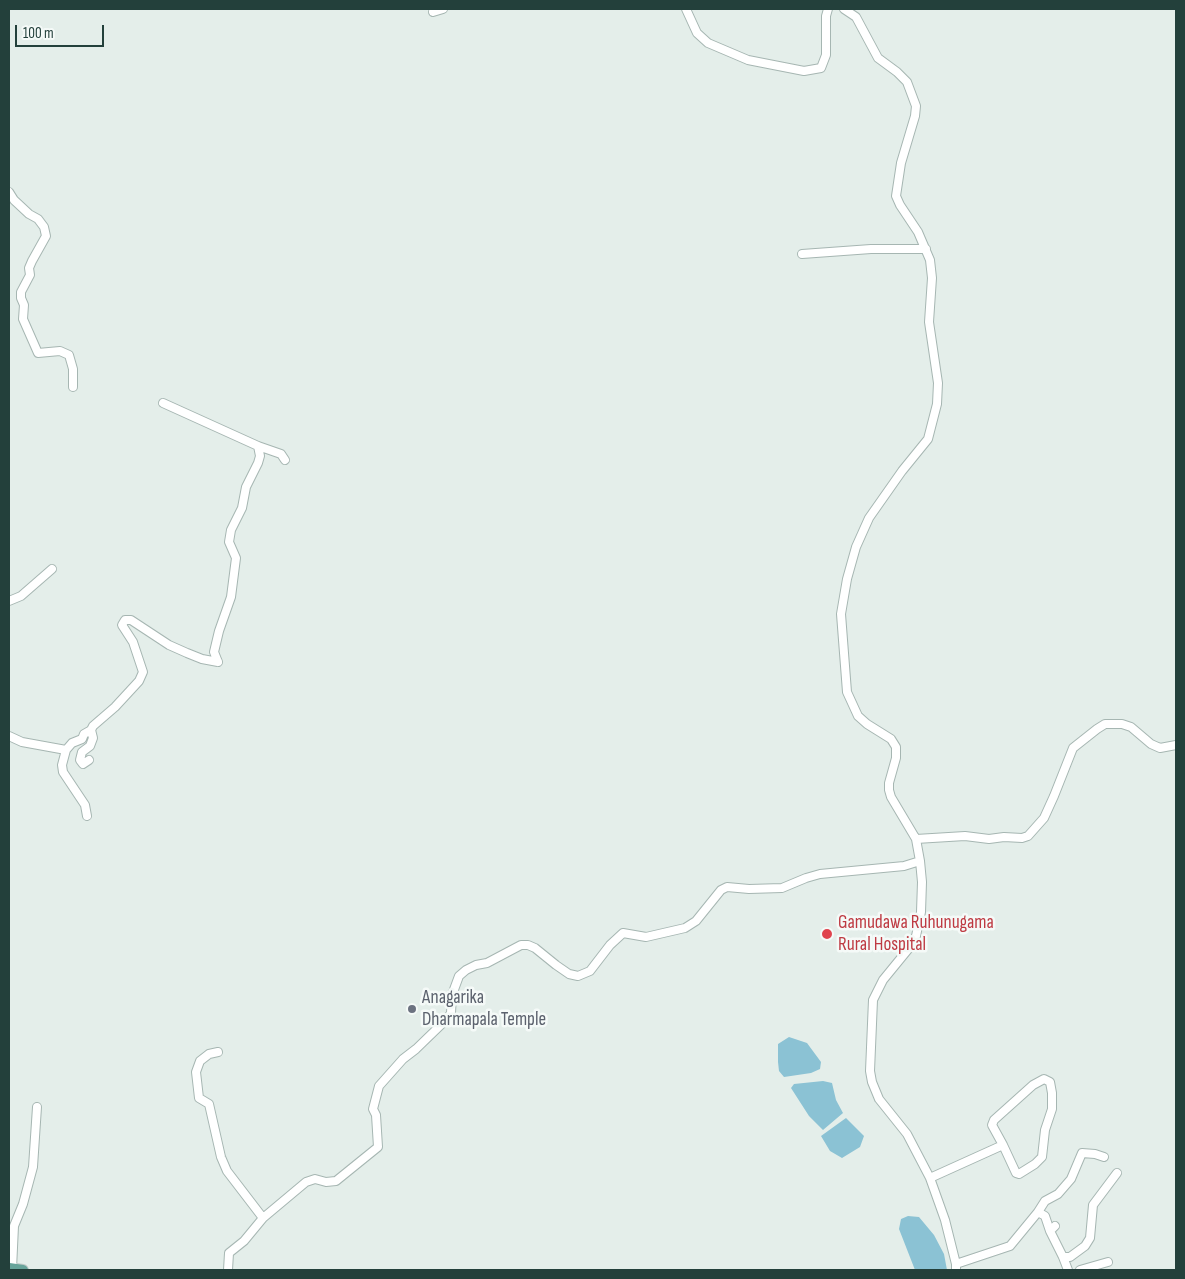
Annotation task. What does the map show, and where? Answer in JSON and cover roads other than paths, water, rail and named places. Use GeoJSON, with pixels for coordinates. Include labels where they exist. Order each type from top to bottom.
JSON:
{"type":"FeatureCollection","features":[{"type":"Feature","properties":{"kind":"main road"},"geometry":{"type":"LineString","coordinates":[[10,1268],[23,1270]]}},
{"type":"Feature","properties":{"kind":"street"},"geometry":{"type":"LineString","coordinates":[[433,12],[443,9]]}},
{"type":"Feature","properties":{"kind":"street"},"geometry":{"type":"LineString","coordinates":[[686,9],[697,33],[708,43],[748,60],[804,71],[821,68],[826,55],[826,16],[828,9]]}},
{"type":"Feature","properties":{"kind":"street"},"geometry":{"type":"LineString","coordinates":[[844,9],[856,17],[878,58],[907,82],[916,106],[915,116],[901,163],[896,196],[918,232],[930,260],[932,278],[929,322],[938,383],[935,412],[928,439],[902,471],[869,518],[856,547],[847,579],[841,614],[848,692],[858,716],[891,740],[896,748],[896,758],[889,790],[891,797],[916,839],[922,882],[919,924],[916,936],[910,947],[883,980],[873,1000],[869,1058],[872,1082],[879,1099],[907,1134],[930,1178],[945,1220],[956,1267],[1010,1246],[1045,1201],[1058,1194],[1071,1179],[1082,1153],[1104,1157]]}},
{"type":"Feature","properties":{"kind":"street"},"geometry":{"type":"LineString","coordinates":[[9,192],[29,214],[38,219],[44,227],[46,236],[32,261],[29,268],[30,275],[22,292],[21,298],[24,305],[23,319],[38,353],[60,351],[69,355],[73,369],[73,386]]}},
{"type":"Feature","properties":{"kind":"street"},"geometry":{"type":"LineString","coordinates":[[802,254],[926,248]]}},
{"type":"Feature","properties":{"kind":"street"},"geometry":{"type":"LineString","coordinates":[[163,403],[280,454],[285,460]]}},
{"type":"Feature","properties":{"kind":"street"},"geometry":{"type":"LineString","coordinates":[[87,816],[85,805],[63,772],[62,765],[66,750],[72,743],[82,739],[84,734],[91,730],[139,682],[143,672],[133,642],[122,626],[126,620],[131,620],[169,645],[187,653],[218,662],[214,652],[231,596],[236,558],[229,542],[242,508],[246,487],[258,464],[260,456],[258,446]]}},
{"type":"Feature","properties":{"kind":"street"},"geometry":{"type":"LineString","coordinates":[[9,601],[21,596],[52,569]]}},
{"type":"Feature","properties":{"kind":"street"},"geometry":{"type":"LineString","coordinates":[[916,839],[965,836],[990,839],[1004,837],[1022,838],[1028,836],[1044,818],[1073,748],[1105,724],[1122,724],[1131,727],[1151,744],[1160,748],[1176,745]]}},
{"type":"Feature","properties":{"kind":"street"},"geometry":{"type":"LineString","coordinates":[[89,760],[83,764],[80,760],[82,752],[90,746],[93,738],[91,730]]}},
{"type":"Feature","properties":{"kind":"street"},"geometry":{"type":"LineString","coordinates":[[9,736],[30,744],[66,750]]}},
{"type":"Feature","properties":{"kind":"street"},"geometry":{"type":"LineString","coordinates":[[228,1270],[229,1253],[244,1241],[263,1218],[306,1182],[315,1179],[326,1182],[336,1181],[378,1147],[376,1115],[373,1109],[379,1086],[403,1059],[447,1019],[451,1013],[452,995],[459,976],[466,970],[476,965],[487,963],[521,945],[528,945],[535,948],[556,966],[569,974],[578,976],[590,971],[610,945],[623,933],[646,937],[685,928],[696,921],[721,890],[727,887],[749,889],[782,888],[820,874],[904,866],[920,861]]}},
{"type":"Feature","properties":{"kind":"street"},"geometry":{"type":"LineString","coordinates":[[218,1052],[209,1054],[200,1061],[196,1072],[199,1098],[209,1104],[221,1156],[227,1171],[263,1218]]}},
{"type":"Feature","properties":{"kind":"street"},"geometry":{"type":"LineString","coordinates":[[1044,1079],[1050,1082],[1052,1108],[1045,1130],[1042,1157],[1020,1174],[1016,1173],[1003,1145],[992,1125],[994,1120],[1033,1085],[1044,1079]]}},
{"type":"Feature","properties":{"kind":"street"},"geometry":{"type":"LineString","coordinates":[[10,1268],[14,1226],[23,1204],[33,1168],[37,1106]]}},
{"type":"Feature","properties":{"kind":"street"},"geometry":{"type":"LineString","coordinates":[[930,1178],[1003,1145]]}},
{"type":"Feature","properties":{"kind":"street"},"geometry":{"type":"LineString","coordinates":[[1063,1257],[1070,1257],[1085,1246],[1090,1238],[1094,1205],[1117,1173]]}},
{"type":"Feature","properties":{"kind":"street"},"geometry":{"type":"LineString","coordinates":[[1038,1212],[1045,1216],[1052,1228],[1068,1270]]}},
{"type":"Feature","properties":{"kind":"street"},"geometry":{"type":"LineString","coordinates":[[1080,1270],[1108,1262]]}},
{"type":"Feature","properties":{"kind":"water"},"geometry":{"type":"Polygon","coordinates":[[[789,1037],[807,1043],[821,1062],[820,1069],[811,1073],[784,1077],[779,1071],[778,1044],[789,1037]]]}},
{"type":"Feature","properties":{"kind":"water"},"geometry":{"type":"Polygon","coordinates":[[[823,1081],[832,1083],[836,1100],[843,1113],[823,1130],[809,1116],[791,1088],[794,1084],[823,1081]]]}},
{"type":"Feature","properties":{"kind":"water"},"geometry":{"type":"Polygon","coordinates":[[[846,1118],[864,1136],[860,1147],[842,1158],[830,1151],[821,1136],[846,1118]]]}},
{"type":"Feature","properties":{"kind":"water"},"geometry":{"type":"Polygon","coordinates":[[[908,1216],[919,1217],[934,1235],[944,1254],[947,1270],[915,1270],[899,1229],[901,1219],[908,1216]]]}},
{"type":"Feature","properties":{"kind":"place","name":"Gamudawa Ruhunugama Rural Hospital"},"geometry":{"type":"Point","coordinates":[827,934]}},
{"type":"Feature","properties":{"kind":"place","name":"Anagarika Dharmapala Temple"},"geometry":{"type":"Point","coordinates":[412,1009]}}]}
